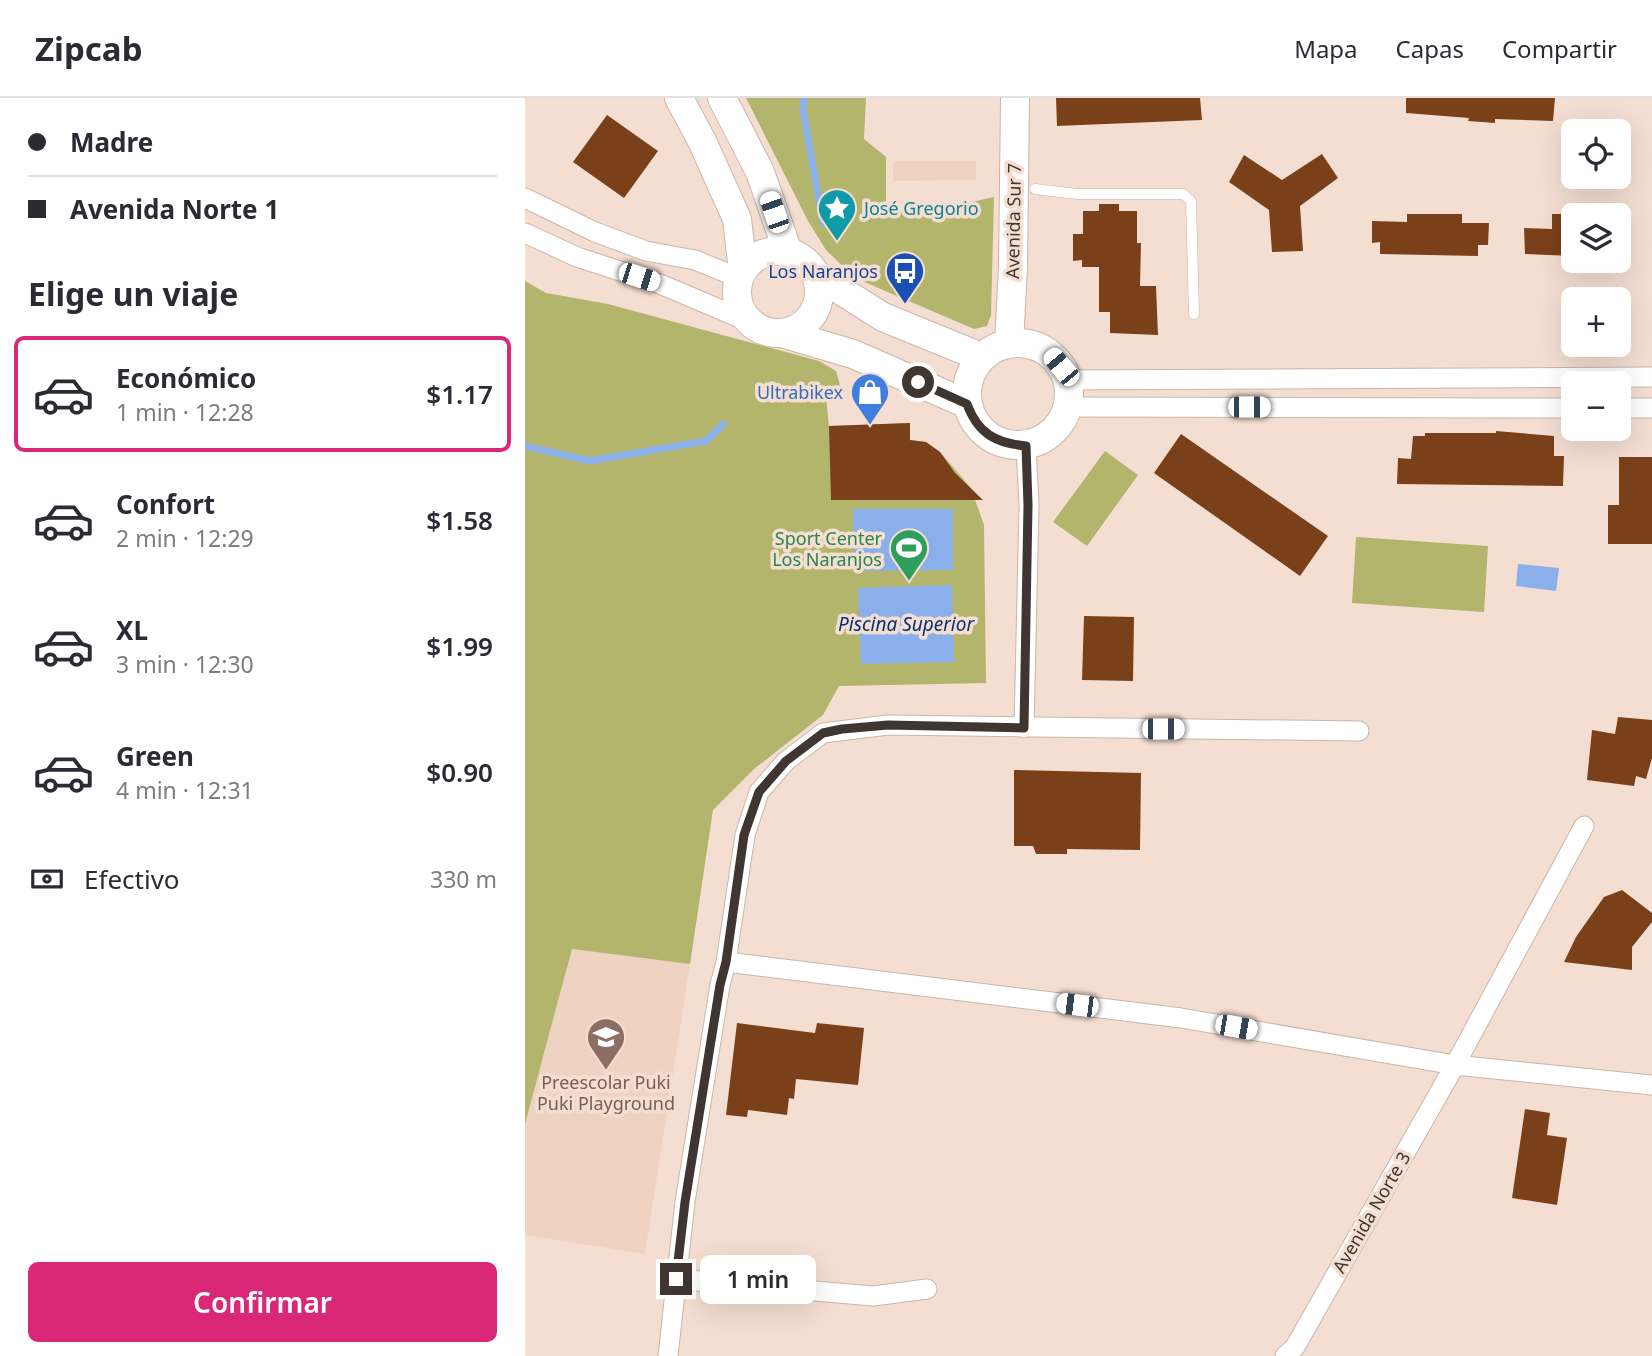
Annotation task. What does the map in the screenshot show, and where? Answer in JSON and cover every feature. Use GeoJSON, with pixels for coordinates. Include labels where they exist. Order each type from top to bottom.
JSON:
{"type":"FeatureCollection","features":[{"type":"Feature","properties":{"kind":"main road"},"geometry":{"type":"LineString","coordinates":[[679,98],[702,141],[737,219],[741,274],[739,302],[752,323],[761,329],[853,354],[967,404]]}},
{"type":"Feature","properties":{"kind":"main road"},"geometry":{"type":"LineString","coordinates":[[722,98],[760,172],[788,252]]}},
{"type":"Feature","properties":{"kind":"main road","name":"Avenida Sur 7"},"geometry":{"type":"LineString","coordinates":[[1009,344],[1013,267],[1015,98]]}},
{"type":"Feature","properties":{"kind":"main road"},"geometry":{"type":"LineString","coordinates":[[741,274],[758,256],[767,252],[788,252],[804,260],[815,274],[883,317],[981,357]]}},
{"type":"Feature","properties":{"kind":"main road"},"geometry":{"type":"LineString","coordinates":[[782,333],[806,322],[816,308],[819,291],[815,274]]}},
{"type":"Feature","properties":{"kind":"main road"},"geometry":{"type":"LineString","coordinates":[[1009,344],[1031,346],[1051,355],[1067,394],[1064,417],[1051,433],[1026,446],[996,441],[982,432],[972,419],[967,404],[970,374],[981,357],[1009,344]]}},
{"type":"Feature","properties":{"kind":"street"},"geometry":{"type":"LineString","coordinates":[[525,198],[595,232],[646,250],[695,260],[741,274]]}},
{"type":"Feature","properties":{"kind":"street"},"geometry":{"type":"LineString","coordinates":[[525,233],[577,257],[660,284],[752,323]]}},
{"type":"Feature","properties":{"kind":"street"},"geometry":{"type":"LineString","coordinates":[[1067,394],[1652,377]]}},
{"type":"Feature","properties":{"kind":"street"},"geometry":{"type":"LineString","coordinates":[[1067,394],[1561,408]]}},
{"type":"Feature","properties":{"kind":"street"},"geometry":{"type":"LineString","coordinates":[[1631,408],[1652,408]]}},
{"type":"Feature","properties":{"kind":"street"},"geometry":{"type":"LineString","coordinates":[[1024,728],[1028,505],[1026,446]]}},
{"type":"Feature","properties":{"kind":"street"},"geometry":{"type":"LineString","coordinates":[[668,1356],[687,1189],[726,962],[744,835],[759,792],[786,761],[823,733],[888,725],[1359,731]]}},
{"type":"Feature","properties":{"kind":"street","name":"Avenida Norte 3"},"geometry":{"type":"LineString","coordinates":[[1285,1356],[1295,1348],[1455,1065],[1584,827]]}},
{"type":"Feature","properties":{"kind":"street"},"geometry":{"type":"LineString","coordinates":[[726,962],[1181,1018],[1455,1065],[1652,1085]]}},
{"type":"Feature","properties":{"kind":"street"},"geometry":{"type":"LineString","coordinates":[[676,1279],[873,1296],[927,1289]]}},
{"type":"Feature","properties":{"kind":"lane"},"geometry":{"type":"LineString","coordinates":[[1035,189],[1077,194],[1183,194],[1191,201],[1194,314]]}},
{"type":"Feature","properties":{"kind":"shaded area"},"geometry":{"type":"Polygon","coordinates":[[[893,161],[976,161],[976,180],[893,181],[893,161]]]}},
{"type":"Feature","properties":{"kind":"shaded area","name":"Preescolar Puki Puki Playground"},"geometry":{"type":"Polygon","coordinates":[[[572,949],[690,964],[645,1254],[525,1235],[525,1124],[572,949]]]}},
{"type":"Feature","properties":{"kind":"green space"},"geometry":{"type":"Polygon","coordinates":[[[746,98],[866,98],[864,139],[886,157],[886,210],[936,210],[994,197],[991,315],[987,326],[974,329],[855,278],[826,250],[808,221],[746,98]]]}},
{"type":"Feature","properties":{"kind":"green space"},"geometry":{"type":"Polygon","coordinates":[[[525,281],[546,293],[608,304],[819,361],[836,371],[840,385],[825,388],[829,426],[910,423],[910,440],[926,442],[940,452],[971,488],[984,525],[986,683],[839,686],[823,715],[754,769],[713,810],[690,964],[572,949],[525,1124],[525,281]]]}},
{"type":"Feature","properties":{"kind":"green space"},"geometry":{"type":"Polygon","coordinates":[[[1105,451],[1138,475],[1087,546],[1053,522],[1105,451]]]}},
{"type":"Feature","properties":{"kind":"green space"},"geometry":{"type":"Polygon","coordinates":[[[1356,537],[1488,546],[1484,612],[1352,603],[1356,537]]]}},
{"type":"Feature","properties":{"kind":"water"},"geometry":{"type":"Polygon","coordinates":[[[853,509],[953,509],[953,570],[854,571],[853,509]]]}},
{"type":"Feature","properties":{"kind":"water"},"geometry":{"type":"Polygon","coordinates":[[[1518,564],[1559,568],[1556,591],[1516,586],[1518,564]]]}},
{"type":"Feature","properties":{"kind":"water","name":"Piscina Superior"},"geometry":{"type":"Polygon","coordinates":[[[952,585],[954,662],[861,664],[858,588],[952,585]]]}},
{"type":"Feature","properties":{"kind":"building"},"geometry":{"type":"Polygon","coordinates":[[[1056,98],[1200,98],[1202,120],[1057,126],[1056,98]]]}},
{"type":"Feature","properties":{"kind":"building"},"geometry":{"type":"Polygon","coordinates":[[[1406,98],[1555,98],[1553,121],[1495,119],[1495,123],[1406,113],[1406,98]]]}},
{"type":"Feature","properties":{"kind":"building"},"geometry":{"type":"Polygon","coordinates":[[[607,115],[658,151],[624,198],[573,162],[607,115]]]}},
{"type":"Feature","properties":{"kind":"building"},"geometry":{"type":"Polygon","coordinates":[[[1322,154],[1338,178],[1300,206],[1303,251],[1272,252],[1269,210],[1229,182],[1244,155],[1282,180],[1322,154]]]}},
{"type":"Feature","properties":{"kind":"building"},"geometry":{"type":"Polygon","coordinates":[[[1099,204],[1119,204],[1119,211],[1137,211],[1137,243],[1141,243],[1140,286],[1156,286],[1158,335],[1110,333],[1110,312],[1099,312],[1099,267],[1082,267],[1082,260],[1073,261],[1073,234],[1083,234],[1083,211],[1099,211],[1099,204]]]}},
{"type":"Feature","properties":{"kind":"building"},"geometry":{"type":"Polygon","coordinates":[[[1407,214],[1462,214],[1462,223],[1489,223],[1488,245],[1478,245],[1478,256],[1380,254],[1380,242],[1372,243],[1372,221],[1407,222],[1407,214]]]}},
{"type":"Feature","properties":{"kind":"building"},"geometry":{"type":"Polygon","coordinates":[[[1552,214],[1561,214],[1561,256],[1525,254],[1524,228],[1552,229],[1552,214]]]}},
{"type":"Feature","properties":{"kind":"building"},"geometry":{"type":"Polygon","coordinates":[[[910,423],[910,440],[926,442],[940,452],[955,473],[983,500],[831,500],[829,426],[910,423]]]}},
{"type":"Feature","properties":{"kind":"building"},"geometry":{"type":"Polygon","coordinates":[[[1496,431],[1554,436],[1554,456],[1564,456],[1563,486],[1397,484],[1398,458],[1411,459],[1413,436],[1425,436],[1425,433],[1496,431]]]}},
{"type":"Feature","properties":{"kind":"building"},"geometry":{"type":"Polygon","coordinates":[[[1181,434],[1328,536],[1300,576],[1154,473],[1181,434]]]}},
{"type":"Feature","properties":{"kind":"building"},"geometry":{"type":"Polygon","coordinates":[[[1619,457],[1652,457],[1652,544],[1608,544],[1608,505],[1619,505],[1619,457]]]}},
{"type":"Feature","properties":{"kind":"building"},"geometry":{"type":"Polygon","coordinates":[[[1084,616],[1134,617],[1133,681],[1082,680],[1084,616]]]}},
{"type":"Feature","properties":{"kind":"building"},"geometry":{"type":"Polygon","coordinates":[[[1618,717],[1652,720],[1652,758],[1646,779],[1636,776],[1634,786],[1587,780],[1592,730],[1615,734],[1618,717]]]}},
{"type":"Feature","properties":{"kind":"building"},"geometry":{"type":"Polygon","coordinates":[[[1014,770],[1141,773],[1140,850],[1067,849],[1067,854],[1036,854],[1033,846],[1014,846],[1014,770]]]}},
{"type":"Feature","properties":{"kind":"building"},"geometry":{"type":"Polygon","coordinates":[[[1622,890],[1652,913],[1652,922],[1632,947],[1632,970],[1564,962],[1576,937],[1604,897],[1622,890]]]}},
{"type":"Feature","properties":{"kind":"building"},"geometry":{"type":"Polygon","coordinates":[[[737,1023],[815,1033],[817,1023],[864,1028],[858,1085],[796,1079],[794,1099],[789,1098],[787,1115],[748,1110],[747,1117],[726,1115],[737,1023]]]}},
{"type":"Feature","properties":{"kind":"building"},"geometry":{"type":"Polygon","coordinates":[[[1525,1109],[1550,1113],[1547,1135],[1567,1138],[1557,1205],[1512,1198],[1525,1109]]]}},
{"type":"Feature","properties":{"kind":"waterway"},"geometry":{"type":"LineString","coordinates":[[804,98],[803,110],[823,223]]}},
{"type":"Feature","properties":{"kind":"waterway"},"geometry":{"type":"LineString","coordinates":[[525,446],[589,461],[706,441],[723,424]]}},
{"type":"Feature","properties":{"kind":"place","name":"José Gregorio"},"geometry":{"type":"Point","coordinates":[837,242]}},
{"type":"Feature","properties":{"kind":"place","name":"Los Naranjos"},"geometry":{"type":"Point","coordinates":[905,305]}},
{"type":"Feature","properties":{"kind":"place","name":"Ultrabikex"},"geometry":{"type":"Point","coordinates":[870,426]}},
{"type":"Feature","properties":{"kind":"place","name":"Sport Center Los Naranjos"},"geometry":{"type":"Point","coordinates":[909,582]}},
{"type":"Feature","properties":{"kind":"place","name":"Preescolar Puki Puki Playground"},"geometry":{"type":"Point","coordinates":[606,1071]}},
{"type":"Feature","properties":{"kind":"route"},"geometry":{"type":"LineString","coordinates":[[676,1279],[685,1202],[726,962],[744,835],[759,792],[786,761],[823,733],[888,725],[1024,728],[1028,505],[1026,446],[996,441],[982,432],[972,419],[967,404],[918,382]]}}]}
